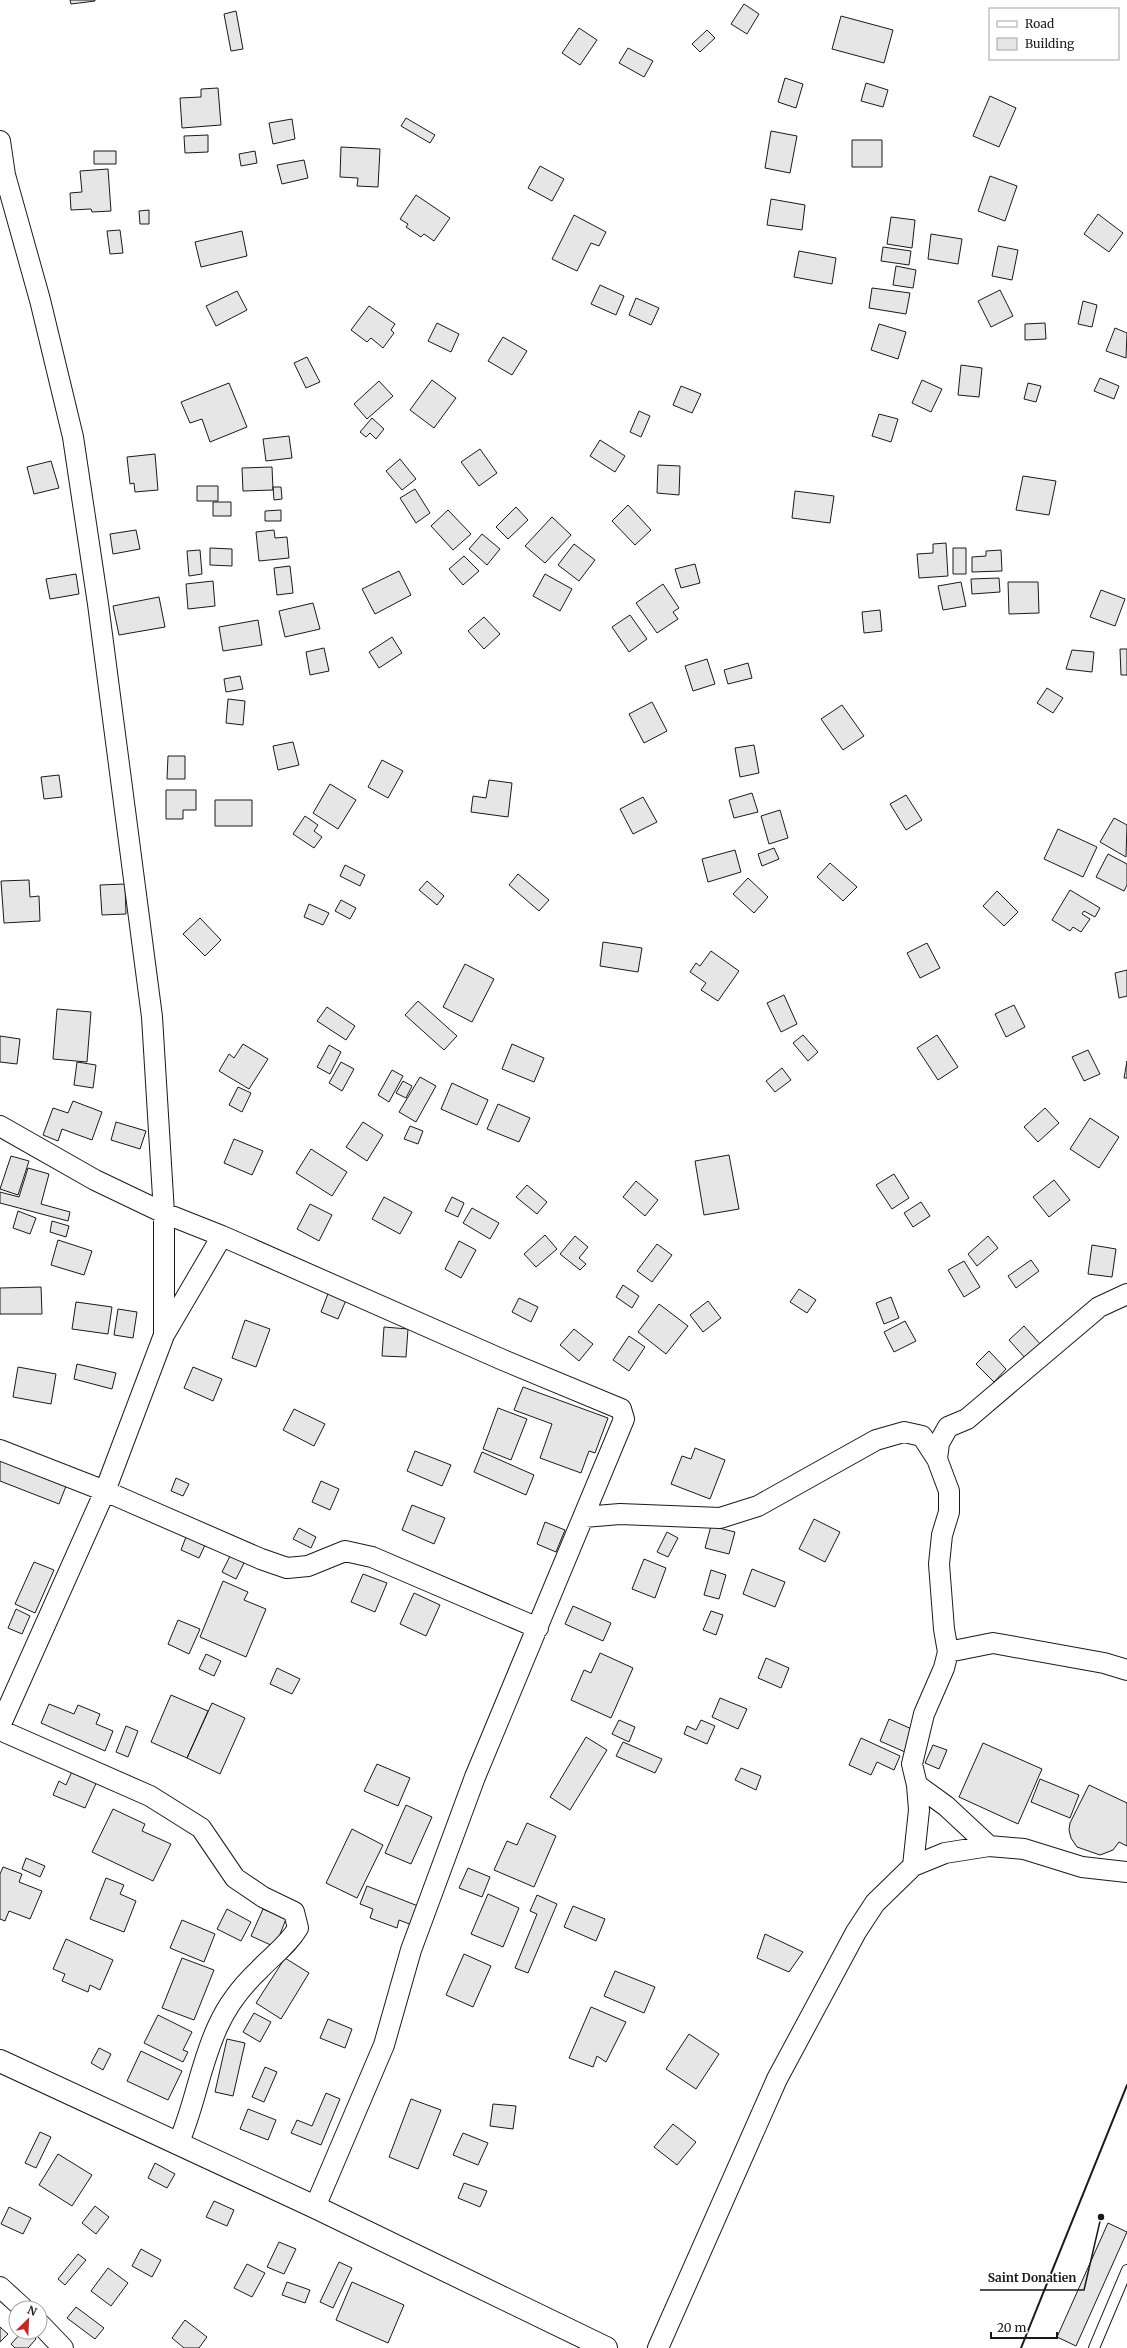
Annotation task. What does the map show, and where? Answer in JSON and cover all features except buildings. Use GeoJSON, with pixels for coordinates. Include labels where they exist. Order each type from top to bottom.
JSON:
{"type":"FeatureCollection","features":[{"type":"Feature","properties":{"kind":"main road"},"geometry":{"type":"LineString","coordinates":[[0,2061],[315,2207],[606,2348]]}},
{"type":"Feature","properties":{"kind":"street"},"geometry":{"type":"LineString","coordinates":[[0,141],[5,175],[40,300],[72,437],[98,604],[152,1017],[164,1213],[164,1335]]}},
{"type":"Feature","properties":{"kind":"street"},"geometry":{"type":"LineString","coordinates":[[0,1126],[95,1180],[164,1213],[222,1236],[404,1317],[621,1409],[624,1419],[622,1428],[475,1777],[413,1943],[384,2045],[315,2207]]}},
{"type":"Feature","properties":{"kind":"street"},"geometry":{"type":"LineString","coordinates":[[0,1726],[105,1491],[164,1335],[222,1236]]}},
{"type":"Feature","properties":{"kind":"street"},"geometry":{"type":"LineString","coordinates":[[936,1459],[939,1443],[948,1427],[967,1419],[1099,1307],[1127,1294]]}},
{"type":"Feature","properties":{"kind":"street"},"geometry":{"type":"LineString","coordinates":[[584,1517],[620,1514],[720,1518],[758,1506],[876,1440],[904,1432],[922,1436],[936,1459],[949,1491],[949,1512],[942,1535],[939,1564],[944,1629],[948,1652],[944,1668],[924,1714],[912,1764],[917,1785],[919,1810],[913,1866]]}},
{"type":"Feature","properties":{"kind":"street"},"geometry":{"type":"LineString","coordinates":[[0,1450],[105,1491],[261,1559],[287,1568],[308,1566],[346,1551],[372,1557],[538,1628]]}},
{"type":"Feature","properties":{"kind":"street"},"geometry":{"type":"LineString","coordinates":[[948,1652],[993,1643],[1104,1663],[1127,1670]]}},
{"type":"Feature","properties":{"kind":"street"},"geometry":{"type":"LineString","coordinates":[[0,1730],[150,1796],[201,1828],[235,1878],[263,1897],[294,1912],[298,1928],[291,1941],[258,1970],[240,1991],[218,2026],[197,2082],[188,2122],[178,2144]]}},
{"type":"Feature","properties":{"kind":"street"},"geometry":{"type":"LineString","coordinates":[[917,1785],[946,1806],[988,1846]]}},
{"type":"Feature","properties":{"kind":"street"},"geometry":{"type":"LineString","coordinates":[[658,2348],[777,2079],[856,1932],[875,1903],[913,1866],[945,1853],[988,1846],[1024,1849],[1082,1867],[1127,1872]]}},
{"type":"Feature","properties":{"kind":"street"},"geometry":{"type":"LineString","coordinates":[[0,2287],[14,2300]]}},
{"type":"Feature","properties":{"kind":"street"},"geometry":{"type":"LineString","coordinates":[[48,2332],[63,2348]]}},
{"type":"Feature","properties":{"kind":"lane"},"geometry":{"type":"LineString","coordinates":[[1094,2348],[1127,2270]]}},
{"type":"Feature","properties":{"kind":"wall"},"geometry":{"type":"LineString","coordinates":[[1021,2348],[1127,2085]]}},
{"type":"Feature","properties":{"kind":"place","name":"Saint Donatien"},"geometry":{"type":"Point","coordinates":[1101,2217]}}]}
